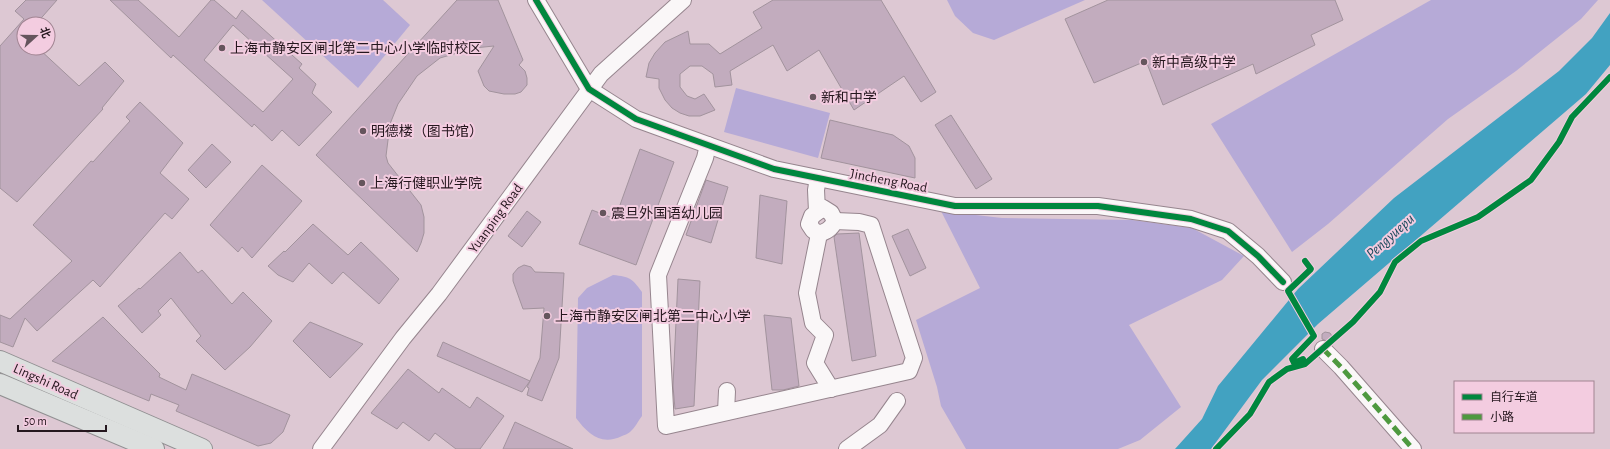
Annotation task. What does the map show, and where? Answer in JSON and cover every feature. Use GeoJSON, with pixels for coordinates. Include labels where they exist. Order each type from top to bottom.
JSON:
{"type":"FeatureCollection","features":[{"type":"Feature","properties":{"kind":"main road","name":"Lingshi Road"},"geometry":{"type":"LineString","coordinates":[[0,361],[202,449]]}},
{"type":"Feature","properties":{"kind":"main road","name":"Lingshi Road"},"geometry":{"type":"LineString","coordinates":[[0,384],[154,449]]}},
{"type":"Feature","properties":{"kind":"street","name":"Jincheng Road"},"geometry":{"type":"LineString","coordinates":[[536,0],[589,89],[636,119],[774,169],[955,206],[1098,206],[1191,219],[1228,232],[1258,256],[1282,282]]}},
{"type":"Feature","properties":{"kind":"street","name":"Yuanping Road"},"geometry":{"type":"LineString","coordinates":[[321,449],[402,338],[439,294],[601,74],[683,0]]}},
{"type":"Feature","properties":{"kind":"street"},"geometry":{"type":"LineString","coordinates":[[708,145],[678,239],[658,275],[666,426],[910,371],[914,358],[872,225],[859,222],[835,221]]}},
{"type":"Feature","properties":{"kind":"street"},"geometry":{"type":"LineString","coordinates":[[817,211],[816,190],[818,178]]}},
{"type":"Feature","properties":{"kind":"street"},"geometry":{"type":"LineString","coordinates":[[823,208],[831,213],[835,221],[832,228],[819,234],[813,230],[810,224],[812,216],[823,208]]}},
{"type":"Feature","properties":{"kind":"street"},"geometry":{"type":"LineString","coordinates":[[819,234],[807,293],[813,323],[825,335],[815,363],[831,389]]}},
{"type":"Feature","properties":{"kind":"street"},"geometry":{"type":"LineString","coordinates":[[1323,349],[1341,367],[1413,449]]}},
{"type":"Feature","properties":{"kind":"street"},"geometry":{"type":"LineString","coordinates":[[726,412],[727,391]]}},
{"type":"Feature","properties":{"kind":"street"},"geometry":{"type":"LineString","coordinates":[[847,449],[880,424],[897,401]]}},
{"type":"Feature","properties":{"kind":"shaded area"},"geometry":{"type":"Polygon","coordinates":[[[262,0],[383,0],[410,25],[358,88],[262,0]]]}},
{"type":"Feature","properties":{"kind":"shaded area"},"geometry":{"type":"Polygon","coordinates":[[[947,0],[1085,0],[994,40],[973,33],[955,16],[947,0]]]}},
{"type":"Feature","properties":{"kind":"shaded area"},"geometry":{"type":"Polygon","coordinates":[[[1431,0],[1598,0],[1581,19],[1516,71],[1448,119],[1328,224],[1292,252],[1211,124],[1431,0]]]}},
{"type":"Feature","properties":{"kind":"shaded area"},"geometry":{"type":"Polygon","coordinates":[[[736,88],[830,113],[818,158],[724,132],[736,88]]]}},
{"type":"Feature","properties":{"kind":"shaded area"},"geometry":{"type":"Polygon","coordinates":[[[941,211],[1002,218],[1132,220],[1192,228],[1244,256],[1222,280],[1129,325],[1181,407],[1140,440],[1118,449],[966,449],[941,406],[937,387],[916,320],[980,288],[941,211]]]}},
{"type":"Feature","properties":{"kind":"shaded area"},"geometry":{"type":"Polygon","coordinates":[[[613,275],[630,279],[642,292],[642,416],[629,433],[608,440],[601,439],[590,433],[576,418],[578,298],[587,288],[613,275]]]}},
{"type":"Feature","properties":{"kind":"water","name":"Pengyuepu"},"geometry":{"type":"Polygon","coordinates":[[[1610,13],[1610,65],[1586,94],[1318,324],[1262,380],[1211,449],[1175,449],[1202,419],[1218,386],[1298,289],[1394,198],[1559,71],[1592,38],[1610,13]]]}},
{"type":"Feature","properties":{"kind":"building"},"geometry":{"type":"Polygon","coordinates":[[[26,0],[57,0],[43,16],[21,16],[15,11],[26,0]]]}},
{"type":"Feature","properties":{"kind":"building"},"geometry":{"type":"Polygon","coordinates":[[[110,0],[138,0],[179,37],[211,0],[214,0],[236,19],[242,10],[302,64],[299,68],[316,84],[312,93],[332,112],[299,146],[282,130],[272,141],[254,124],[252,127],[173,55],[171,58],[110,0]],[[233,25],[204,60],[263,112],[293,79],[233,25]]]}},
{"type":"Feature","properties":{"kind":"building","name":"明德楼（图书馆）"},"geometry":{"type":"Polygon","coordinates":[[[457,0],[498,0],[523,60],[519,65],[525,71],[527,85],[521,92],[515,94],[504,94],[489,91],[484,86],[478,71],[494,46],[474,48],[440,58],[417,76],[398,104],[390,124],[386,156],[388,163],[421,205],[424,217],[424,233],[417,252],[316,155],[457,0]]]}},
{"type":"Feature","properties":{"kind":"building"},"geometry":{"type":"Polygon","coordinates":[[[773,0],[881,0],[936,92],[921,102],[904,76],[854,110],[819,50],[787,71],[773,45],[730,71],[732,85],[715,87],[713,74],[702,66],[690,66],[680,74],[680,87],[687,96],[695,99],[704,94],[715,110],[700,116],[689,116],[672,108],[665,100],[659,88],[659,79],[646,77],[649,63],[655,53],[665,42],[688,31],[690,44],[709,44],[720,54],[762,28],[753,12],[773,0]]]}},
{"type":"Feature","properties":{"kind":"building"},"geometry":{"type":"Polygon","coordinates":[[[1108,0],[1335,0],[1343,20],[1311,35],[1315,45],[1256,74],[1253,64],[1163,105],[1146,61],[1094,83],[1065,19],[1108,0]]]}},
{"type":"Feature","properties":{"kind":"building"},"geometry":{"type":"Polygon","coordinates":[[[16,28],[16,56],[47,56],[79,86],[105,62],[124,81],[102,108],[103,109],[17,202],[0,188],[0,46],[16,28]]]}},
{"type":"Feature","properties":{"kind":"building"},"geometry":{"type":"Polygon","coordinates":[[[140,102],[183,143],[160,173],[189,199],[172,219],[165,213],[100,287],[93,280],[37,331],[25,318],[13,347],[0,342],[0,315],[10,319],[72,261],[33,225],[91,161],[93,162],[130,121],[126,117],[140,102]]]}},
{"type":"Feature","properties":{"kind":"building"},"geometry":{"type":"Polygon","coordinates":[[[951,115],[992,179],[976,189],[935,125],[951,115]]]}},
{"type":"Feature","properties":{"kind":"building"},"geometry":{"type":"Polygon","coordinates":[[[830,120],[893,135],[909,146],[915,158],[915,178],[821,158],[830,120]]]}},
{"type":"Feature","properties":{"kind":"building"},"geometry":{"type":"Polygon","coordinates":[[[212,144],[231,162],[206,188],[188,170],[212,144]]]}},
{"type":"Feature","properties":{"kind":"building"},"geometry":{"type":"Polygon","coordinates":[[[640,149],[674,162],[636,265],[579,244],[592,210],[615,219],[640,149]]]}},
{"type":"Feature","properties":{"kind":"building"},"geometry":{"type":"Polygon","coordinates":[[[262,165],[302,201],[252,258],[242,247],[238,252],[210,225],[262,165]]]}},
{"type":"Feature","properties":{"kind":"building"},"geometry":{"type":"Polygon","coordinates":[[[706,180],[728,187],[711,243],[686,235],[706,180]]]}},
{"type":"Feature","properties":{"kind":"building"},"geometry":{"type":"Polygon","coordinates":[[[760,195],[787,201],[782,264],[756,258],[760,195]]]}},
{"type":"Feature","properties":{"kind":"building"},"geometry":{"type":"Polygon","coordinates":[[[527,211],[541,222],[522,247],[508,236],[527,211]]]}},
{"type":"Feature","properties":{"kind":"building"},"geometry":{"type":"Polygon","coordinates":[[[313,224],[348,255],[361,242],[399,279],[379,304],[343,272],[332,284],[309,263],[293,282],[278,275],[268,266],[284,251],[285,252],[313,224]]]}},
{"type":"Feature","properties":{"kind":"building"},"geometry":{"type":"Polygon","coordinates":[[[908,229],[926,268],[910,276],[892,236],[908,229]]]}},
{"type":"Feature","properties":{"kind":"building"},"geometry":{"type":"Polygon","coordinates":[[[859,233],[876,356],[852,361],[834,237],[837,234],[859,233]]]}},
{"type":"Feature","properties":{"kind":"building"},"geometry":{"type":"Polygon","coordinates":[[[180,252],[198,273],[202,270],[232,304],[243,292],[272,321],[250,347],[225,370],[196,341],[201,336],[171,298],[158,311],[161,315],[142,333],[118,306],[139,288],[140,289],[180,252]]]}},
{"type":"Feature","properties":{"kind":"building"},"geometry":{"type":"Polygon","coordinates":[[[524,265],[531,267],[535,272],[564,273],[559,358],[542,401],[527,395],[529,388],[527,387],[540,358],[544,308],[523,309],[513,281],[513,274],[518,268],[524,265]]]}},
{"type":"Feature","properties":{"kind":"building"},"geometry":{"type":"Polygon","coordinates":[[[678,279],[700,281],[694,406],[675,409],[673,386],[678,279]]]}},
{"type":"Feature","properties":{"kind":"building"},"geometry":{"type":"Polygon","coordinates":[[[764,315],[791,318],[799,386],[783,390],[772,390],[764,315]]]}},
{"type":"Feature","properties":{"kind":"building"},"geometry":{"type":"Polygon","coordinates":[[[103,317],[160,374],[159,377],[186,390],[192,374],[290,415],[283,432],[271,443],[258,446],[176,411],[179,405],[151,394],[149,401],[52,361],[103,317]]]}},
{"type":"Feature","properties":{"kind":"building"},"geometry":{"type":"Polygon","coordinates":[[[310,322],[363,344],[330,378],[293,341],[310,322]]]}},
{"type":"Feature","properties":{"kind":"building"},"geometry":{"type":"Polygon","coordinates":[[[1325,332],[1330,333],[1332,336],[1332,339],[1329,342],[1322,339],[1322,334],[1325,332]]]}},
{"type":"Feature","properties":{"kind":"building"},"geometry":{"type":"Polygon","coordinates":[[[443,342],[530,381],[522,392],[437,356],[443,342]]]}},
{"type":"Feature","properties":{"kind":"building"},"geometry":{"type":"Polygon","coordinates":[[[408,369],[439,393],[442,388],[470,408],[477,397],[504,416],[480,449],[456,449],[435,433],[429,441],[403,422],[397,429],[371,413],[408,369]]]}},
{"type":"Feature","properties":{"kind":"building"},"geometry":{"type":"Polygon","coordinates":[[[515,422],[573,449],[503,449],[515,422]]]}},
{"type":"Feature","properties":{"kind":"marked path"},"geometry":{"type":"LineString","coordinates":[[1323,349],[1341,367],[1413,449]]}},
{"type":"Feature","properties":{"kind":"cycle path"},"geometry":{"type":"LineString","coordinates":[[536,0],[589,89],[636,119],[774,169],[955,206],[1098,206],[1191,219],[1228,231],[1258,256],[1283,282]]}},
{"type":"Feature","properties":{"kind":"cycle path"},"geometry":{"type":"LineString","coordinates":[[1216,449],[1250,414],[1269,382],[1287,369],[1305,364],[1353,322],[1380,292],[1395,262],[1421,241],[1478,217],[1531,180],[1559,142],[1572,117],[1610,77]]}},
{"type":"Feature","properties":{"kind":"cycle path"},"geometry":{"type":"LineString","coordinates":[[1303,359],[1294,363],[1292,359],[1314,336],[1288,291],[1311,269],[1305,261]]}},
{"type":"Feature","properties":{"kind":"place","name":"上海市静安区闸北第二中心小学临时校区"},"geometry":{"type":"Point","coordinates":[222,48]}},
{"type":"Feature","properties":{"kind":"place","name":"新中高级中学"},"geometry":{"type":"Point","coordinates":[1144,62]}},
{"type":"Feature","properties":{"kind":"place","name":"新和中学"},"geometry":{"type":"Point","coordinates":[813,97]}},
{"type":"Feature","properties":{"kind":"place","name":"明德楼（图书馆）"},"geometry":{"type":"Point","coordinates":[363,131]}},
{"type":"Feature","properties":{"kind":"place","name":"上海行健职业学院"},"geometry":{"type":"Point","coordinates":[362,183]}},
{"type":"Feature","properties":{"kind":"place","name":"震旦外国语幼儿园"},"geometry":{"type":"Point","coordinates":[603,213]}},
{"type":"Feature","properties":{"kind":"place","name":"上海市静安区闸北第二中心小学"},"geometry":{"type":"Point","coordinates":[547,316]}}]}
